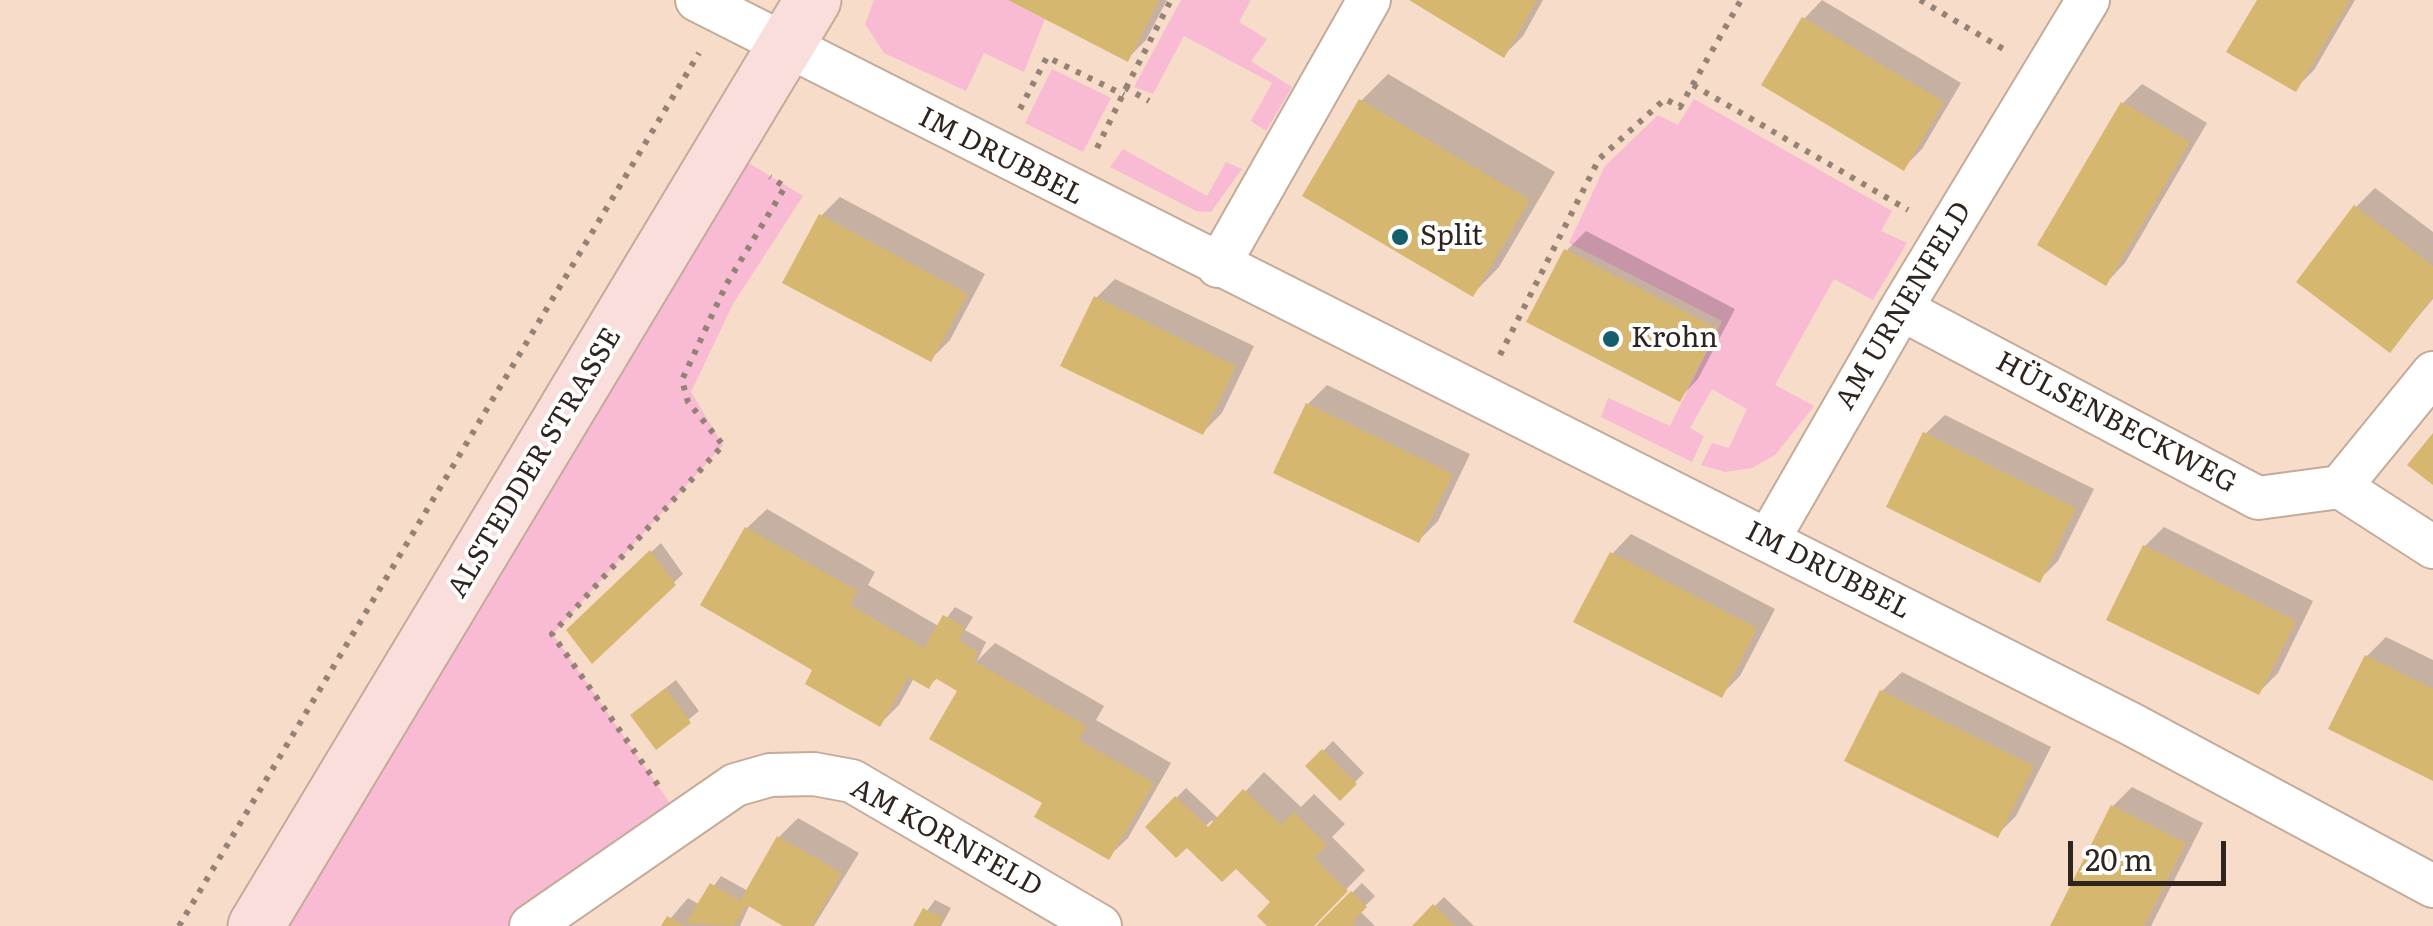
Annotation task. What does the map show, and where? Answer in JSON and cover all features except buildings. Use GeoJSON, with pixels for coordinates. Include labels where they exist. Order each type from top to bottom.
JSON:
{"type":"FeatureCollection","features":[{"type":"Feature","properties":{"kind":"street","name":"ALSTEDDER STRASSE"},"geometry":{"type":"LineString","coordinates":[[256,926],[814,0]]}},
{"type":"Feature","properties":{"kind":"street"},"geometry":{"type":"LineString","coordinates":[[1218,266],[1369,0]]}},
{"type":"Feature","properties":{"kind":"street","name":"AM URNENFELD"},"geometry":{"type":"LineString","coordinates":[[1768,540],[1901,309],[2088,0]]}},
{"type":"Feature","properties":{"kind":"street","name":"AM URNENFELD"},"geometry":{"type":"LineString","coordinates":[[2044,74],[2116,0]]}},
{"type":"Feature","properties":{"kind":"street","name":"IM DRUBBEL"},"geometry":{"type":"LineString","coordinates":[[710,6],[1074,194],[2131,724],[2433,886]]}},
{"type":"Feature","properties":{"kind":"street","name":"HÜLSENBECKWEG"},"geometry":{"type":"LineString","coordinates":[[1901,309],[2258,498],[2340,487]]}},
{"type":"Feature","properties":{"kind":"street"},"geometry":{"type":"LineString","coordinates":[[2433,373],[2340,487],[2433,546]]}},
{"type":"Feature","properties":{"kind":"street","name":"AM KORNFELD"},"geometry":{"type":"LineString","coordinates":[[531,926],[735,784],[770,774],[814,774],[852,781],[1100,926]]}},
{"type":"Feature","properties":{"kind":"path"},"geometry":{"type":"LineString","coordinates":[[1074,194],[1171,0]]}},
{"type":"Feature","properties":{"kind":"path"},"geometry":{"type":"LineString","coordinates":[[1480,396],[1599,159],[1665,99],[1680,107],[1741,0]]}},
{"type":"Feature","properties":{"kind":"path"},"geometry":{"type":"LineString","coordinates":[[1920,0],[2044,74]]}},
{"type":"Feature","properties":{"kind":"path"},"geometry":{"type":"LineString","coordinates":[[179,926],[710,6]]}},
{"type":"Feature","properties":{"kind":"path"},"geometry":{"type":"LineString","coordinates":[[996,154],[1047,57],[1149,101]]}},
{"type":"Feature","properties":{"kind":"path"},"geometry":{"type":"LineString","coordinates":[[1693,85],[1947,233]]}},
{"type":"Feature","properties":{"kind":"path"},"geometry":{"type":"LineString","coordinates":[[682,818],[552,634],[723,446],[688,402],[682,380],[726,284],[784,186],[724,148]]}},
{"type":"Feature","properties":{"kind":"shaded area"},"geometry":{"type":"Polygon","coordinates":[[[874,0],[1008,0],[1045,19],[1024,72],[984,53],[966,91],[884,53],[865,24],[874,0]]]}},
{"type":"Feature","properties":{"kind":"shaded area"},"geometry":{"type":"Polygon","coordinates":[[[1181,0],[1251,0],[1239,22],[1267,39],[1251,61],[1292,87],[1266,131],[1251,121],[1272,83],[1184,36],[1153,94],[1134,87],[1181,0]]]}},
{"type":"Feature","properties":{"kind":"shaded area"},"geometry":{"type":"Polygon","coordinates":[[[1052,69],[1111,98],[1083,152],[1025,123],[1052,69]]]}},
{"type":"Feature","properties":{"kind":"shaded area"},"geometry":{"type":"Polygon","coordinates":[[[1694,99],[1892,211],[1881,231],[1907,243],[1873,300],[1834,279],[1775,385],[1814,406],[1775,455],[1752,468],[1725,472],[1701,465],[1712,443],[1729,448],[1747,409],[1712,389],[1690,428],[1704,436],[1692,462],[1601,417],[1608,398],[1670,426],[1722,321],[1569,243],[1605,166],[1658,115],[1678,125],[1694,99]]]}},
{"type":"Feature","properties":{"kind":"shaded area"},"geometry":{"type":"Polygon","coordinates":[[[724,148],[803,196],[733,304],[691,392],[723,445],[553,634],[681,819],[531,926],[256,926],[724,148]]]}},
{"type":"Feature","properties":{"kind":"shaded area"},"geometry":{"type":"Polygon","coordinates":[[[1123,149],[1207,196],[1226,162],[1242,169],[1211,212],[1196,211],[1110,167],[1123,149]]]}},
{"type":"Feature","properties":{"kind":"place","name":"Split"},"geometry":{"type":"Point","coordinates":[1400,237]}},
{"type":"Feature","properties":{"kind":"place","name":"Krohn"},"geometry":{"type":"Point","coordinates":[1611,339]}}]}
